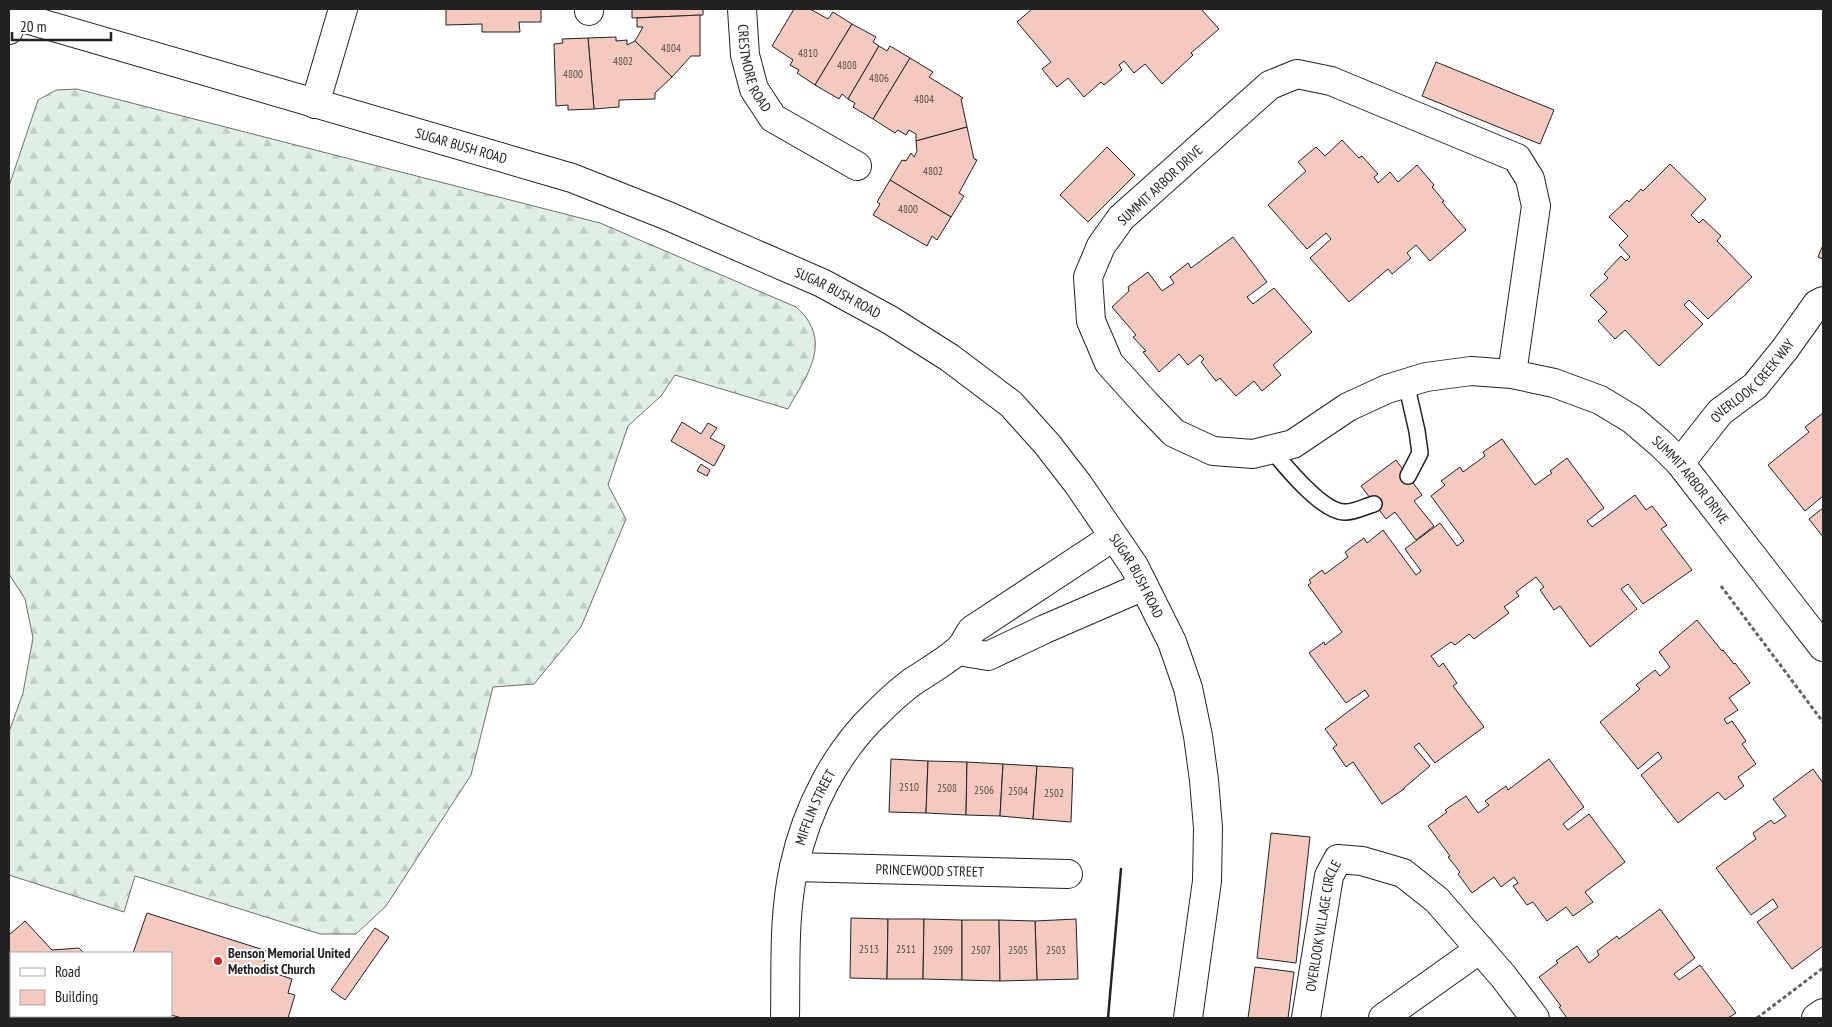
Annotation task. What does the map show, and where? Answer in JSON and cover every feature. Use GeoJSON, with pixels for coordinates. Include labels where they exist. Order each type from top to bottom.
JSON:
{"type":"FeatureCollection","features":[{"type":"Feature","properties":{"kind":"street"},"geometry":{"type":"LineString","coordinates":[[315,104],[343,9]]}},
{"type":"Feature","properties":{"kind":"street","name":"CRESTMORE ROAD"},"geometry":{"type":"LineString","coordinates":[[742,9],[745,56],[754,89],[773,118],[857,166]]}},
{"type":"Feature","properties":{"kind":"street","name":"SUGAR BUSH ROAD"},"geometry":{"type":"LineString","coordinates":[[12,17],[572,178],[822,282],[890,320],[950,358],[1011,404],[1048,444],[1134,566],[1172,642],[1188,688],[1198,736],[1208,828],[1207,882],[1188,1018]]}},
{"type":"Feature","properties":{"kind":"street","name":"SUMMIT ARBOR DRIVE"},"geometry":{"type":"LineString","coordinates":[[1512,374],[1536,206],[1530,179],[1517,158],[1331,81],[1297,74],[1270,85],[1122,218],[1101,246],[1088,277],[1091,321],[1109,363],[1174,433],[1213,451],[1253,454],[1293,444],[1348,407],[1387,389],[1426,377],[1471,371],[1512,374],[1554,383],[1600,400],[1633,420],[1680,463],[1823,647]]}},
{"type":"Feature","properties":{"kind":"street","name":"OVERLOOK CREEK WAY"},"geometry":{"type":"LineString","coordinates":[[1680,463],[1720,412],[1755,386],[1785,349],[1816,304],[1823,301]]}},
{"type":"Feature","properties":{"kind":"street","name":"MIFFLIN STREET"},"geometry":{"type":"LineString","coordinates":[[785,1018],[788,920],[794,867],[802,838],[820,794],[834,767],[860,730],[896,695],[958,651],[972,630],[1113,537]]}},
{"type":"Feature","properties":{"kind":"street"},"geometry":{"type":"LineString","coordinates":[[958,651],[988,656],[1061,621],[1144,586]]}},
{"type":"Feature","properties":{"kind":"street","name":"OVERLOOK VILLAGE CIRCLE"},"geometry":{"type":"LineString","coordinates":[[1306,1018],[1329,876],[1338,859],[1362,861],[1403,873],[1437,900],[1503,976],[1535,1018]]}},
{"type":"Feature","properties":{"kind":"street","name":"PRINCEWOOD STREET"},"geometry":{"type":"LineString","coordinates":[[794,867],[1068,874]]}},
{"type":"Feature","properties":{"kind":"street"},"geometry":{"type":"LineString","coordinates":[[1383,1018],[1480,949]]}},
{"type":"Feature","properties":{"kind":"street"},"geometry":{"type":"LineString","coordinates":[[1816,1018],[1823,1012]]}},
{"type":"Feature","properties":{"kind":"lane"},"geometry":{"type":"LineString","coordinates":[[1406,383],[1420,452],[1408,476]]}},
{"type":"Feature","properties":{"kind":"lane"},"geometry":{"type":"LineString","coordinates":[[1271,449],[1292,476],[1327,506],[1344,512],[1374,504]]}},
{"type":"Feature","properties":{"kind":"path"},"geometry":{"type":"LineString","coordinates":[[1721,586],[1823,722]]}},
{"type":"Feature","properties":{"kind":"path"},"geometry":{"type":"LineString","coordinates":[[1757,1018],[1823,968]]}},
{"type":"Feature","properties":{"kind":"green space"},"geometry":{"type":"Polygon","coordinates":[[[77,89],[600,223],[796,307],[808,320],[814,333],[814,356],[806,378],[788,409],[675,375],[661,396],[628,426],[608,485],[626,519],[581,627],[534,684],[493,687],[471,775],[386,906],[356,934],[320,934],[135,876],[124,912],[9,875],[9,732],[23,693],[33,638],[25,599],[9,574],[9,186],[38,100],[56,90],[77,89]]]}},
{"type":"Feature","properties":{"kind":"building"},"geometry":{"type":"Polygon","coordinates":[[[446,9],[541,9],[541,22],[519,22],[520,32],[482,32],[482,24],[446,25],[446,9]]]}},
{"type":"Feature","properties":{"kind":"building"},"geometry":{"type":"Polygon","coordinates":[[[632,9],[703,9],[703,15],[632,18],[632,9]]]}},
{"type":"Feature","properties":{"kind":"building"},"geometry":{"type":"Polygon","coordinates":[[[794,9],[810,9],[828,19],[833,12],[852,24],[815,85],[797,73],[799,70],[790,65],[793,60],[772,46],[794,9]]]}},
{"type":"Feature","properties":{"kind":"building"},"geometry":{"type":"Polygon","coordinates":[[[1032,9],[1201,9],[1219,29],[1191,53],[1193,55],[1162,84],[1145,64],[1134,73],[1124,61],[1119,65],[1122,70],[1104,85],[1101,82],[1084,97],[1068,78],[1057,87],[1042,69],[1051,62],[1017,22],[1032,9]]]}},
{"type":"Feature","properties":{"kind":"building"},"geometry":{"type":"Polygon","coordinates":[[[700,15],[700,56],[691,56],[672,77],[635,41],[643,27],[637,27],[637,18],[700,15]]]}},
{"type":"Feature","properties":{"kind":"building"},"geometry":{"type":"Polygon","coordinates":[[[852,24],[876,37],[873,42],[879,46],[848,99],[842,94],[839,99],[815,85],[852,24]]]}},
{"type":"Feature","properties":{"kind":"building"},"geometry":{"type":"Polygon","coordinates":[[[616,37],[616,41],[627,40],[627,45],[635,41],[672,77],[655,93],[655,99],[619,100],[619,107],[594,109],[588,38],[616,37]]]}},
{"type":"Feature","properties":{"kind":"building"},"geometry":{"type":"Polygon","coordinates":[[[588,38],[594,109],[568,110],[568,105],[556,106],[554,44],[563,43],[562,39],[588,38]]]}},
{"type":"Feature","properties":{"kind":"building"},"geometry":{"type":"Polygon","coordinates":[[[879,46],[887,51],[890,46],[910,58],[873,119],[853,107],[855,103],[848,99],[879,46]]]}},
{"type":"Feature","properties":{"kind":"building"},"geometry":{"type":"Polygon","coordinates":[[[910,58],[933,72],[929,77],[963,98],[961,99],[967,127],[916,141],[916,134],[909,130],[906,135],[898,130],[895,133],[873,119],[910,58]]]}},
{"type":"Feature","properties":{"kind":"building"},"geometry":{"type":"Polygon","coordinates":[[[1436,62],[1554,110],[1540,144],[1422,96],[1436,62]]]}},
{"type":"Feature","properties":{"kind":"building"},"geometry":{"type":"Polygon","coordinates":[[[967,127],[974,159],[977,160],[959,193],[964,196],[951,217],[890,180],[902,160],[906,161],[911,153],[914,157],[917,151],[916,141],[967,127]]]}},
{"type":"Feature","properties":{"kind":"building"},"geometry":{"type":"Polygon","coordinates":[[[1342,140],[1359,158],[1362,156],[1378,174],[1374,177],[1378,183],[1390,172],[1398,182],[1417,165],[1434,185],[1432,187],[1444,201],[1442,202],[1466,230],[1430,261],[1416,245],[1407,253],[1411,258],[1392,274],[1388,269],[1349,302],[1310,258],[1331,239],[1326,233],[1307,249],[1268,205],[1306,171],[1298,162],[1316,147],[1325,156],[1342,140]]]}},
{"type":"Feature","properties":{"kind":"building"},"geometry":{"type":"Polygon","coordinates":[[[1107,147],[1135,175],[1088,222],[1060,195],[1107,147]]]}},
{"type":"Feature","properties":{"kind":"building"},"geometry":{"type":"Polygon","coordinates":[[[1670,164],[1706,199],[1691,215],[1699,223],[1703,219],[1721,236],[1717,241],[1752,277],[1708,319],[1689,300],[1684,305],[1703,324],[1659,366],[1625,330],[1615,339],[1598,321],[1607,312],[1590,295],[1608,278],[1604,274],[1621,256],[1626,261],[1630,257],[1619,245],[1628,236],[1609,217],[1627,200],[1629,202],[1641,189],[1643,191],[1670,164]]]}},
{"type":"Feature","properties":{"kind":"building"},"geometry":{"type":"Polygon","coordinates":[[[890,180],[951,217],[937,240],[932,236],[927,246],[873,215],[880,204],[877,202],[890,180]]]}},
{"type":"Feature","properties":{"kind":"building"},"geometry":{"type":"Polygon","coordinates":[[[1233,237],[1267,282],[1247,297],[1253,304],[1274,288],[1312,332],[1273,365],[1281,375],[1262,391],[1254,381],[1236,396],[1220,378],[1216,381],[1201,362],[1204,359],[1200,355],[1188,365],[1179,354],[1159,372],[1143,352],[1146,351],[1133,337],[1136,335],[1112,307],[1129,291],[1128,287],[1148,272],[1162,291],[1174,283],[1170,277],[1188,263],[1191,268],[1233,237]]]}},
{"type":"Feature","properties":{"kind":"building"},"geometry":{"type":"Polygon","coordinates":[[[1823,245],[1823,259],[1818,257],[1823,245]]]}},
{"type":"Feature","properties":{"kind":"building"},"geometry":{"type":"Polygon","coordinates":[[[1823,413],[1823,496],[1805,511],[1768,465],[1809,432],[1805,427],[1823,413]]]}},
{"type":"Feature","properties":{"kind":"building"},"geometry":{"type":"Polygon","coordinates":[[[682,422],[701,434],[708,423],[717,428],[710,438],[725,446],[714,466],[671,441],[682,422]]]}},
{"type":"Feature","properties":{"kind":"building"},"geometry":{"type":"Polygon","coordinates":[[[1502,439],[1535,485],[1552,473],[1550,471],[1567,458],[1604,508],[1587,521],[1592,527],[1635,495],[1646,510],[1652,506],[1667,525],[1661,529],[1692,570],[1643,604],[1628,584],[1621,589],[1637,609],[1590,647],[1560,606],[1554,610],[1540,590],[1544,587],[1536,577],[1516,592],[1519,596],[1504,607],[1509,613],[1474,639],[1469,634],[1455,645],[1451,642],[1431,656],[1439,667],[1443,663],[1457,683],[1453,686],[1484,727],[1435,763],[1419,743],[1414,747],[1430,766],[1404,789],[1382,804],[1353,762],[1346,767],[1333,748],[1337,745],[1325,729],[1369,696],[1365,690],[1346,703],[1309,653],[1324,642],[1325,645],[1342,632],[1308,585],[1311,583],[1309,580],[1322,570],[1325,574],[1348,557],[1345,552],[1364,538],[1367,543],[1383,530],[1416,575],[1421,571],[1405,549],[1440,523],[1457,546],[1464,541],[1431,496],[1445,485],[1441,481],[1460,467],[1463,472],[1485,456],[1483,452],[1502,439]]]}},
{"type":"Feature","properties":{"kind":"building"},"geometry":{"type":"Polygon","coordinates":[[[1396,460],[1422,495],[1414,501],[1434,526],[1416,540],[1395,512],[1386,519],[1361,486],[1396,460]]]}},
{"type":"Feature","properties":{"kind":"building"},"geometry":{"type":"Polygon","coordinates":[[[701,464],[710,470],[707,476],[697,471],[701,464]]]}},
{"type":"Feature","properties":{"kind":"building"},"geometry":{"type":"Polygon","coordinates":[[[1823,508],[1823,537],[1809,519],[1823,508]]]}},
{"type":"Feature","properties":{"kind":"building"},"geometry":{"type":"Polygon","coordinates":[[[1697,620],[1750,683],[1729,698],[1738,710],[1724,719],[1727,724],[1732,721],[1746,741],[1742,744],[1756,764],[1738,777],[1744,786],[1725,800],[1718,792],[1678,823],[1641,775],[1662,758],[1658,752],[1638,769],[1600,722],[1640,689],[1636,685],[1655,670],[1660,676],[1670,667],[1659,652],[1697,620]]]}},
{"type":"Feature","properties":{"kind":"building"},"geometry":{"type":"Polygon","coordinates":[[[891,759],[928,761],[926,813],[889,812],[891,759]]]}},
{"type":"Feature","properties":{"kind":"building"},"geometry":{"type":"Polygon","coordinates":[[[1549,759],[1584,807],[1563,824],[1568,830],[1589,814],[1625,862],[1585,892],[1593,902],[1573,916],[1566,907],[1547,921],[1533,902],[1527,905],[1513,886],[1518,883],[1514,877],[1501,887],[1494,877],[1472,893],[1458,874],[1460,872],[1448,857],[1450,856],[1428,826],[1447,812],[1445,810],[1466,796],[1478,813],[1489,805],[1485,801],[1506,786],[1508,790],[1549,759]]]}},
{"type":"Feature","properties":{"kind":"building"},"geometry":{"type":"Polygon","coordinates":[[[928,761],[967,762],[966,815],[926,813],[928,761]]]}},
{"type":"Feature","properties":{"kind":"building"},"geometry":{"type":"Polygon","coordinates":[[[967,762],[1003,764],[1000,816],[966,815],[967,762]]]}},
{"type":"Feature","properties":{"kind":"building"},"geometry":{"type":"Polygon","coordinates":[[[1003,764],[1037,766],[1033,819],[1000,816],[1003,764]]]}},
{"type":"Feature","properties":{"kind":"building"},"geometry":{"type":"Polygon","coordinates":[[[1037,766],[1073,768],[1071,822],[1033,819],[1037,766]]]}},
{"type":"Feature","properties":{"kind":"building"},"geometry":{"type":"Polygon","coordinates":[[[1813,769],[1823,783],[1823,946],[1792,969],[1757,922],[1778,907],[1773,899],[1751,915],[1716,868],[1756,839],[1753,833],[1771,820],[1774,824],[1786,816],[1773,799],[1813,769]]]}},
{"type":"Feature","properties":{"kind":"building"},"geometry":{"type":"Polygon","coordinates":[[[1271,833],[1310,837],[1296,963],[1257,958],[1271,833]]]}},
{"type":"Feature","properties":{"kind":"building"},"geometry":{"type":"Polygon","coordinates":[[[1660,909],[1695,958],[1674,974],[1679,980],[1700,965],[1736,1013],[1728,1018],[1567,1018],[1559,1007],[1561,1006],[1539,977],[1558,963],[1556,961],[1577,946],[1589,963],[1599,955],[1597,951],[1617,936],[1619,939],[1660,909]]]}},
{"type":"Feature","properties":{"kind":"building","name":"Benson Memorial United Methodist Church"},"geometry":{"type":"Polygon","coordinates":[[[147,913],[267,951],[262,969],[292,979],[288,993],[295,995],[288,1018],[182,1018],[172,1015],[172,952],[133,952],[147,913]]]}},
{"type":"Feature","properties":{"kind":"building"},"geometry":{"type":"Polygon","coordinates":[[[851,918],[888,919],[887,979],[850,978],[851,918]]]}},
{"type":"Feature","properties":{"kind":"building"},"geometry":{"type":"Polygon","coordinates":[[[888,919],[924,919],[923,979],[887,979],[888,919]]]}},
{"type":"Feature","properties":{"kind":"building"},"geometry":{"type":"Polygon","coordinates":[[[924,919],[962,920],[962,980],[923,979],[924,919]]]}},
{"type":"Feature","properties":{"kind":"building"},"geometry":{"type":"Polygon","coordinates":[[[1076,919],[1078,979],[1037,980],[1035,921],[1076,919]]]}},
{"type":"Feature","properties":{"kind":"building"},"geometry":{"type":"Polygon","coordinates":[[[962,920],[999,920],[1000,981],[962,980],[962,920]]]}},
{"type":"Feature","properties":{"kind":"building"},"geometry":{"type":"Polygon","coordinates":[[[999,920],[1035,921],[1037,980],[1000,981],[999,920]]]}},
{"type":"Feature","properties":{"kind":"building"},"geometry":{"type":"Polygon","coordinates":[[[25,921],[52,950],[79,948],[83,952],[10,952],[10,1017],[78,1018],[9,1018],[9,935],[25,921]]]}},
{"type":"Feature","properties":{"kind":"building"},"geometry":{"type":"Polygon","coordinates":[[[375,928],[389,937],[345,1000],[331,990],[375,928]]]}},
{"type":"Feature","properties":{"kind":"building"},"geometry":{"type":"Polygon","coordinates":[[[1255,967],[1294,972],[1288,1018],[1248,1018],[1255,967]]]}},
{"type":"Feature","properties":{"kind":"wall"},"geometry":{"type":"LineString","coordinates":[[1108,1018],[1121,869]]}},
{"type":"Feature","properties":{"kind":"place","name":"Benson Memorial United Methodist Church"},"geometry":{"type":"Point","coordinates":[218,961]}}]}
